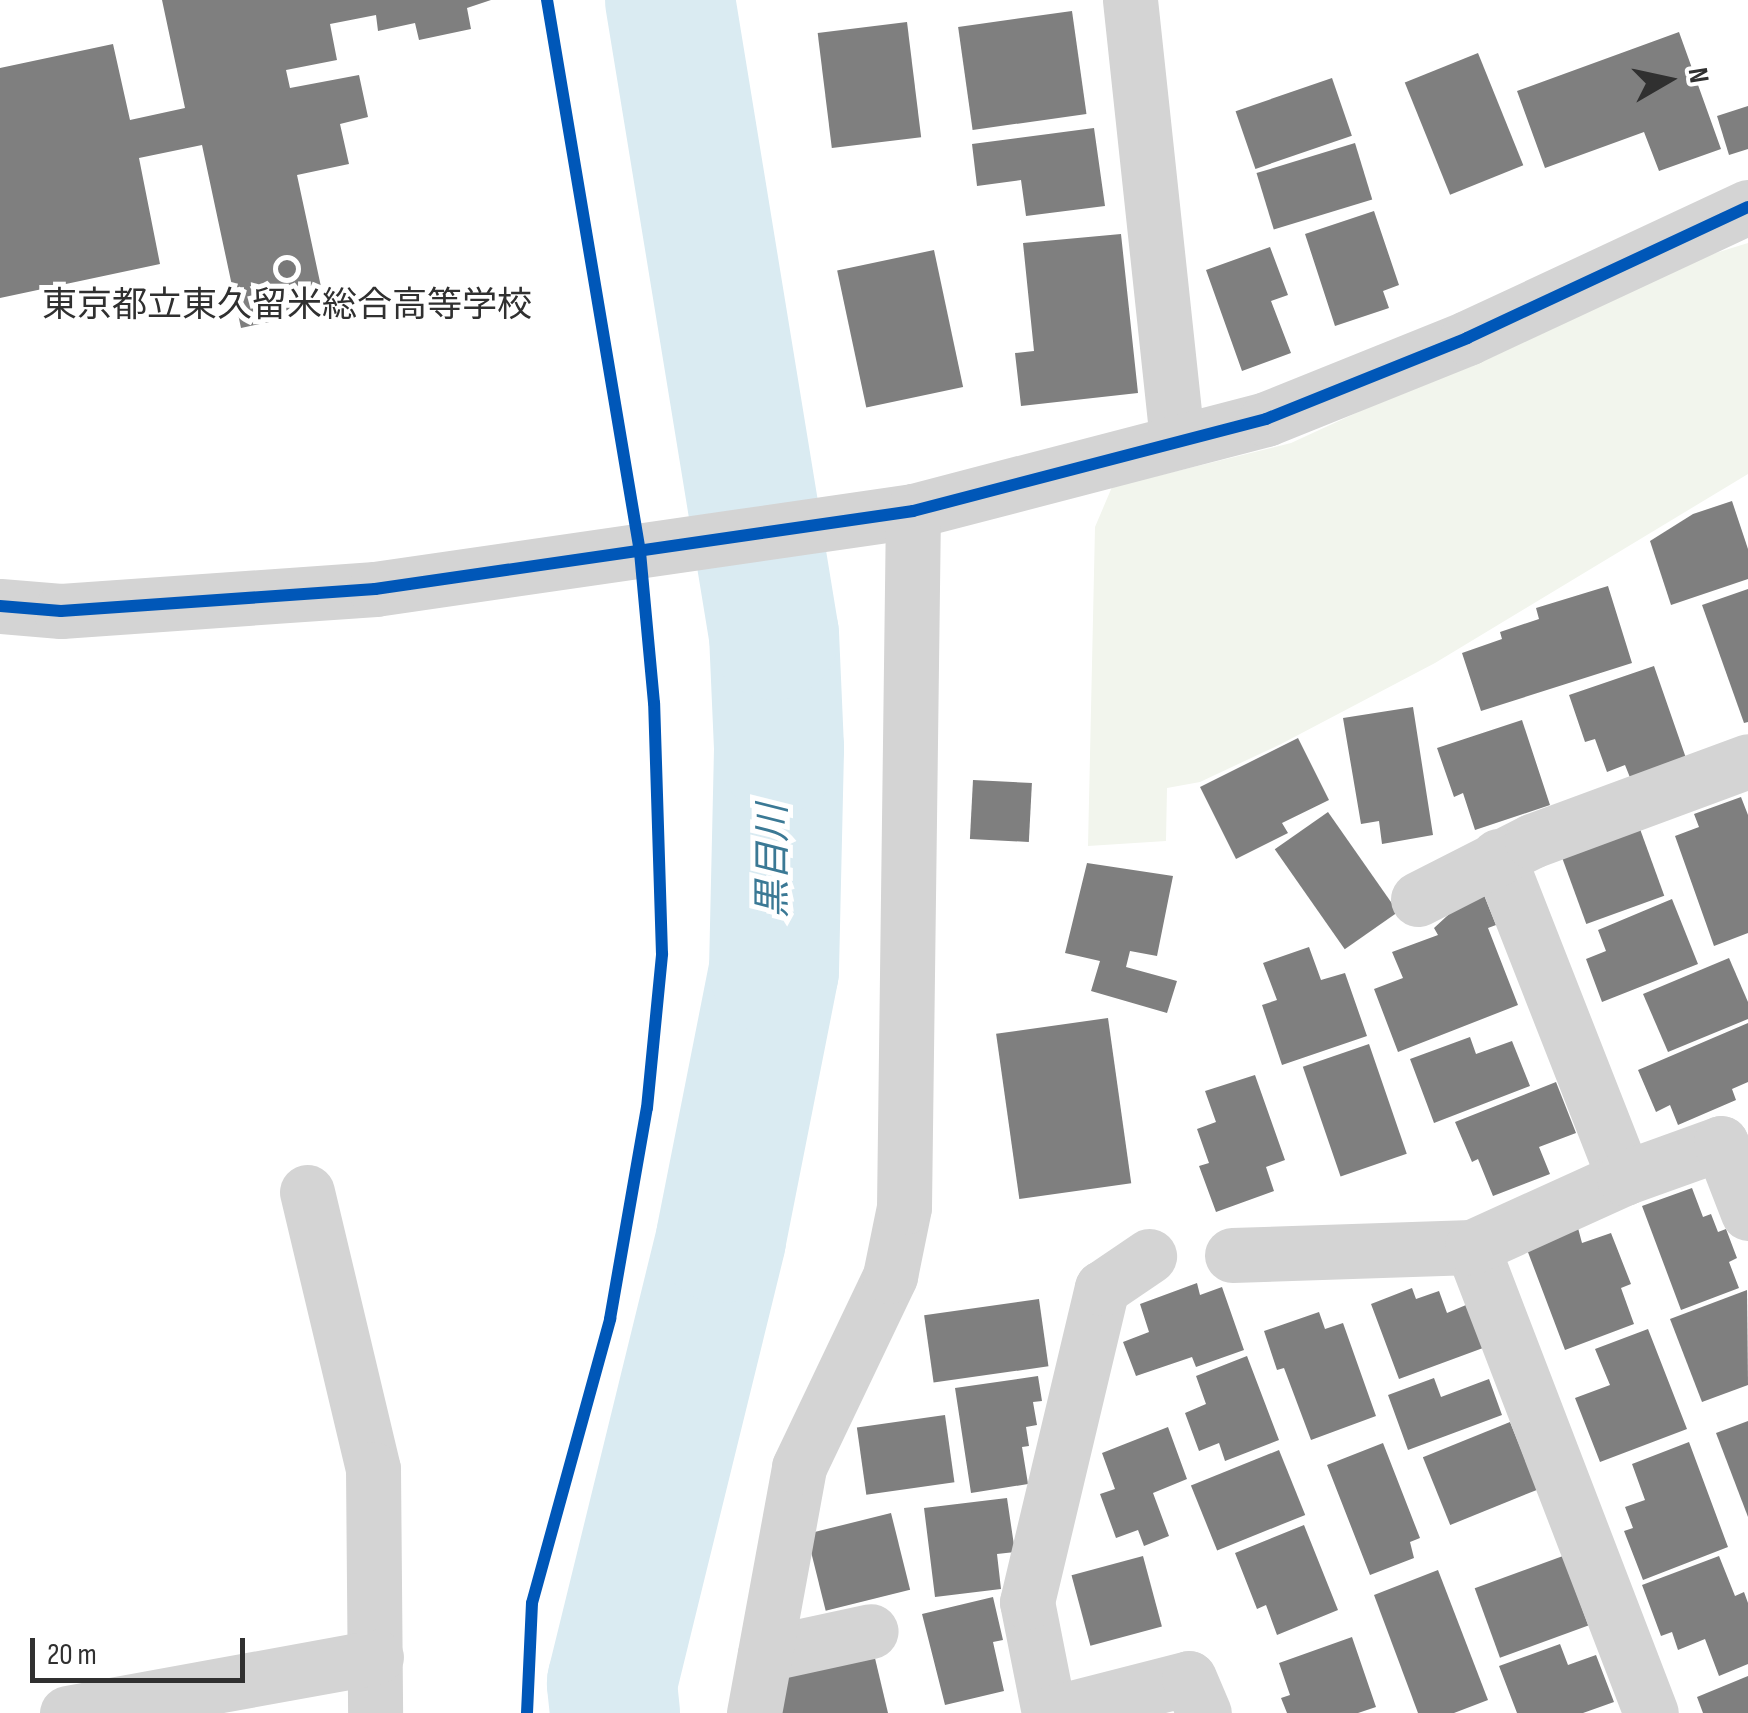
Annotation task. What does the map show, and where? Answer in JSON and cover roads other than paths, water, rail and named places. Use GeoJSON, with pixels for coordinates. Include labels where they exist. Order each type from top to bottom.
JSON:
{"type":"FeatureCollection","features":[{"type":"Feature","properties":{"kind":"street"},"geometry":{"type":"LineString","coordinates":[[1130,0],[1178,442]]}},
{"type":"Feature","properties":{"kind":"street"},"geometry":{"type":"LineString","coordinates":[[0,606],[60,612],[375,589],[913,511],[1266,419],[1467,338],[1748,207]]}},
{"type":"Feature","properties":{"kind":"street"},"geometry":{"type":"LineString","coordinates":[[754,1713],[799,1467],[890,1276],[904,1207],[913,511]]}},
{"type":"Feature","properties":{"kind":"street"},"geometry":{"type":"LineString","coordinates":[[1418,899],[1498,856],[1748,760]]}},
{"type":"Feature","properties":{"kind":"street"},"geometry":{"type":"LineString","coordinates":[[1498,856],[1624,1178]]}},
{"type":"Feature","properties":{"kind":"street"},"geometry":{"type":"LineString","coordinates":[[1232,1256],[1472,1247],[1624,1178],[1734,1137],[1748,1213]]}},
{"type":"Feature","properties":{"kind":"street"},"geometry":{"type":"LineString","coordinates":[[307,1192],[373,1470],[375,1713]]}},
{"type":"Feature","properties":{"kind":"street"},"geometry":{"type":"LineString","coordinates":[[1472,1247],[1652,1713]]}},
{"type":"Feature","properties":{"kind":"street"},"geometry":{"type":"LineString","coordinates":[[1149,1256],[1102,1288],[1028,1602],[1051,1713],[1189,1678],[1204,1713]]}},
{"type":"Feature","properties":{"kind":"street"},"geometry":{"type":"LineString","coordinates":[[765,1654],[871,1631]]}},
{"type":"Feature","properties":{"kind":"street"},"geometry":{"type":"LineString","coordinates":[[68,1713],[376,1657]]}},
{"type":"Feature","properties":{"kind":"waterway","name":"黒目川"},"geometry":{"type":"LineString","coordinates":[[615,1713],[612,1683],[721,1238],[774,970],[779,748],[774,635],[670,0]]}},
{"type":"Feature","properties":{"kind":"place","name":"東京都立東久留米総合高等学校"},"geometry":{"type":"Point","coordinates":[287,269]}}]}
